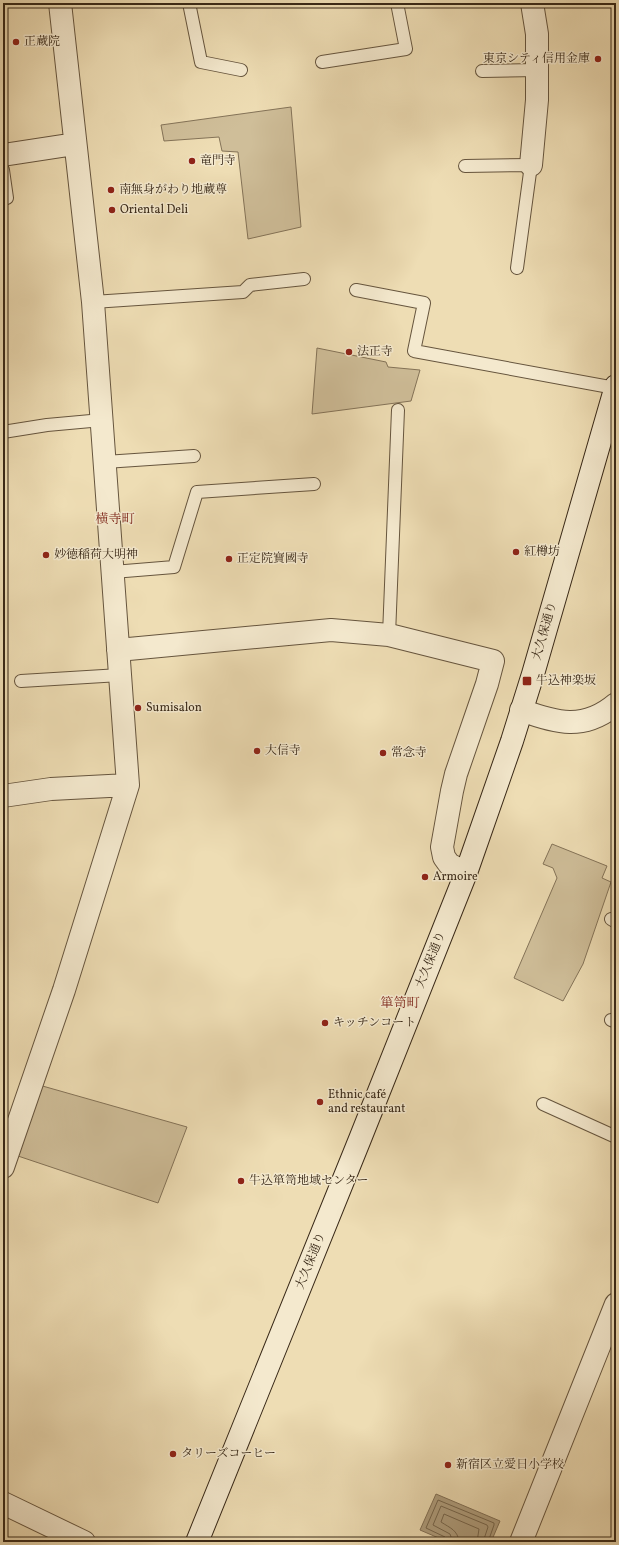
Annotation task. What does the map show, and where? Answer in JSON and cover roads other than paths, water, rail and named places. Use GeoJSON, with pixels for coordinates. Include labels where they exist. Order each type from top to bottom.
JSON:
{"type":"FeatureCollection","features":[{"type":"Feature","properties":{"kind":"street"},"geometry":{"type":"LineString","coordinates":[[3,1164],[64,990],[128,784],[93,302],[60,3]]}},
{"type":"Feature","properties":{"kind":"street"},"geometry":{"type":"LineString","coordinates":[[531,165],[537,100],[537,34],[532,3]]}},
{"type":"Feature","properties":{"kind":"street"},"geometry":{"type":"LineString","coordinates":[[3,155],[75,144]]}},
{"type":"Feature","properties":{"kind":"street","name":"大久保通り"},"geometry":{"type":"LineString","coordinates":[[197,1542],[466,873],[535,666],[616,387]]}},
{"type":"Feature","properties":{"kind":"street"},"geometry":{"type":"LineString","coordinates":[[118,650],[331,630],[389,634],[493,661],[487,684],[456,774],[442,847],[444,857],[449,864],[466,873]]}},
{"type":"Feature","properties":{"kind":"street"},"geometry":{"type":"LineString","coordinates":[[521,710],[548,720],[574,722],[594,718],[616,704]]}},
{"type":"Feature","properties":{"kind":"street"},"geometry":{"type":"LineString","coordinates":[[3,796],[51,789],[128,784]]}},
{"type":"Feature","properties":{"kind":"street"},"geometry":{"type":"LineString","coordinates":[[521,1542],[616,1304]]}},
{"type":"Feature","properties":{"kind":"street"},"geometry":{"type":"LineString","coordinates":[[3,1503],[84,1542]]}},
{"type":"Feature","properties":{"kind":"lane"},"geometry":{"type":"LineString","coordinates":[[189,3],[201,62],[241,70]]}},
{"type":"Feature","properties":{"kind":"lane"},"geometry":{"type":"LineString","coordinates":[[322,62],[406,49],[397,3]]}},
{"type":"Feature","properties":{"kind":"lane"},"geometry":{"type":"LineString","coordinates":[[482,71],[537,70]]}},
{"type":"Feature","properties":{"kind":"lane"},"geometry":{"type":"LineString","coordinates":[[465,166],[531,165],[517,268]]}},
{"type":"Feature","properties":{"kind":"lane"},"geometry":{"type":"LineString","coordinates":[[3,170],[7,198]]}},
{"type":"Feature","properties":{"kind":"lane"},"geometry":{"type":"LineString","coordinates":[[93,302],[243,292],[250,285],[304,279]]}},
{"type":"Feature","properties":{"kind":"lane"},"geometry":{"type":"LineString","coordinates":[[356,290],[424,303],[414,351],[616,387]]}},
{"type":"Feature","properties":{"kind":"lane"},"geometry":{"type":"LineString","coordinates":[[389,634],[398,410]]}},
{"type":"Feature","properties":{"kind":"lane"},"geometry":{"type":"LineString","coordinates":[[3,432],[47,425],[102,420]]}},
{"type":"Feature","properties":{"kind":"lane"},"geometry":{"type":"LineString","coordinates":[[105,462],[194,456]]}},
{"type":"Feature","properties":{"kind":"lane"},"geometry":{"type":"LineString","coordinates":[[113,572],[174,568],[197,492],[314,484]]}},
{"type":"Feature","properties":{"kind":"lane"},"geometry":{"type":"LineString","coordinates":[[21,681],[120,675]]}},
{"type":"Feature","properties":{"kind":"lane"},"geometry":{"type":"LineString","coordinates":[[543,1104],[616,1137]]}},
{"type":"Feature","properties":{"kind":"water"},"geometry":{"type":"Polygon","coordinates":[[[436,1494],[500,1521],[491,1542],[448,1542],[420,1530],[436,1494]]]}},
{"type":"Feature","properties":{"kind":"place","name":"正蔵院"},"geometry":{"type":"Point","coordinates":[16,42]}},
{"type":"Feature","properties":{"kind":"place","name":"東京シティ信用金庫"},"geometry":{"type":"Point","coordinates":[598,59]}},
{"type":"Feature","properties":{"kind":"place","name":"竜門寺"},"geometry":{"type":"Point","coordinates":[192,161]}},
{"type":"Feature","properties":{"kind":"place","name":"南無身がわり地蔵尊"},"geometry":{"type":"Point","coordinates":[111,190]}},
{"type":"Feature","properties":{"kind":"place","name":"Oriental Deli"},"geometry":{"type":"Point","coordinates":[112,210]}},
{"type":"Feature","properties":{"kind":"place","name":"法正寺"},"geometry":{"type":"Point","coordinates":[349,352]}},
{"type":"Feature","properties":{"kind":"place","name":"紅樽坊"},"geometry":{"type":"Point","coordinates":[516,552]}},
{"type":"Feature","properties":{"kind":"place","name":"妙徳稲荷大明神"},"geometry":{"type":"Point","coordinates":[46,555]}},
{"type":"Feature","properties":{"kind":"place","name":"正定院寶國寺"},"geometry":{"type":"Point","coordinates":[229,559]}},
{"type":"Feature","properties":{"kind":"place","name":"牛込神楽坂"},"geometry":{"type":"Point","coordinates":[527,681]}},
{"type":"Feature","properties":{"kind":"place","name":"Sumisalon"},"geometry":{"type":"Point","coordinates":[138,708]}},
{"type":"Feature","properties":{"kind":"place","name":"大信寺"},"geometry":{"type":"Point","coordinates":[257,751]}},
{"type":"Feature","properties":{"kind":"place","name":"常念寺"},"geometry":{"type":"Point","coordinates":[383,753]}},
{"type":"Feature","properties":{"kind":"place","name":"Armoire"},"geometry":{"type":"Point","coordinates":[425,877]}},
{"type":"Feature","properties":{"kind":"place","name":"キッチンコート"},"geometry":{"type":"Point","coordinates":[325,1023]}},
{"type":"Feature","properties":{"kind":"place","name":"Ethnic café and restaurant"},"geometry":{"type":"Point","coordinates":[320,1102]}},
{"type":"Feature","properties":{"kind":"place","name":"牛込箪笥地域センター"},"geometry":{"type":"Point","coordinates":[241,1181]}},
{"type":"Feature","properties":{"kind":"place","name":"タリーズコーヒー"},"geometry":{"type":"Point","coordinates":[173,1454]}},
{"type":"Feature","properties":{"kind":"place","name":"新宿区立愛日小学校"},"geometry":{"type":"Point","coordinates":[448,1465]}},
{"type":"Feature","properties":{"kind":"district","name":"横寺町"},"geometry":{"type":"Point","coordinates":[115,520]}},
{"type":"Feature","properties":{"kind":"district","name":"箪笥町"},"geometry":{"type":"Point","coordinates":[400,1004]}}]}
